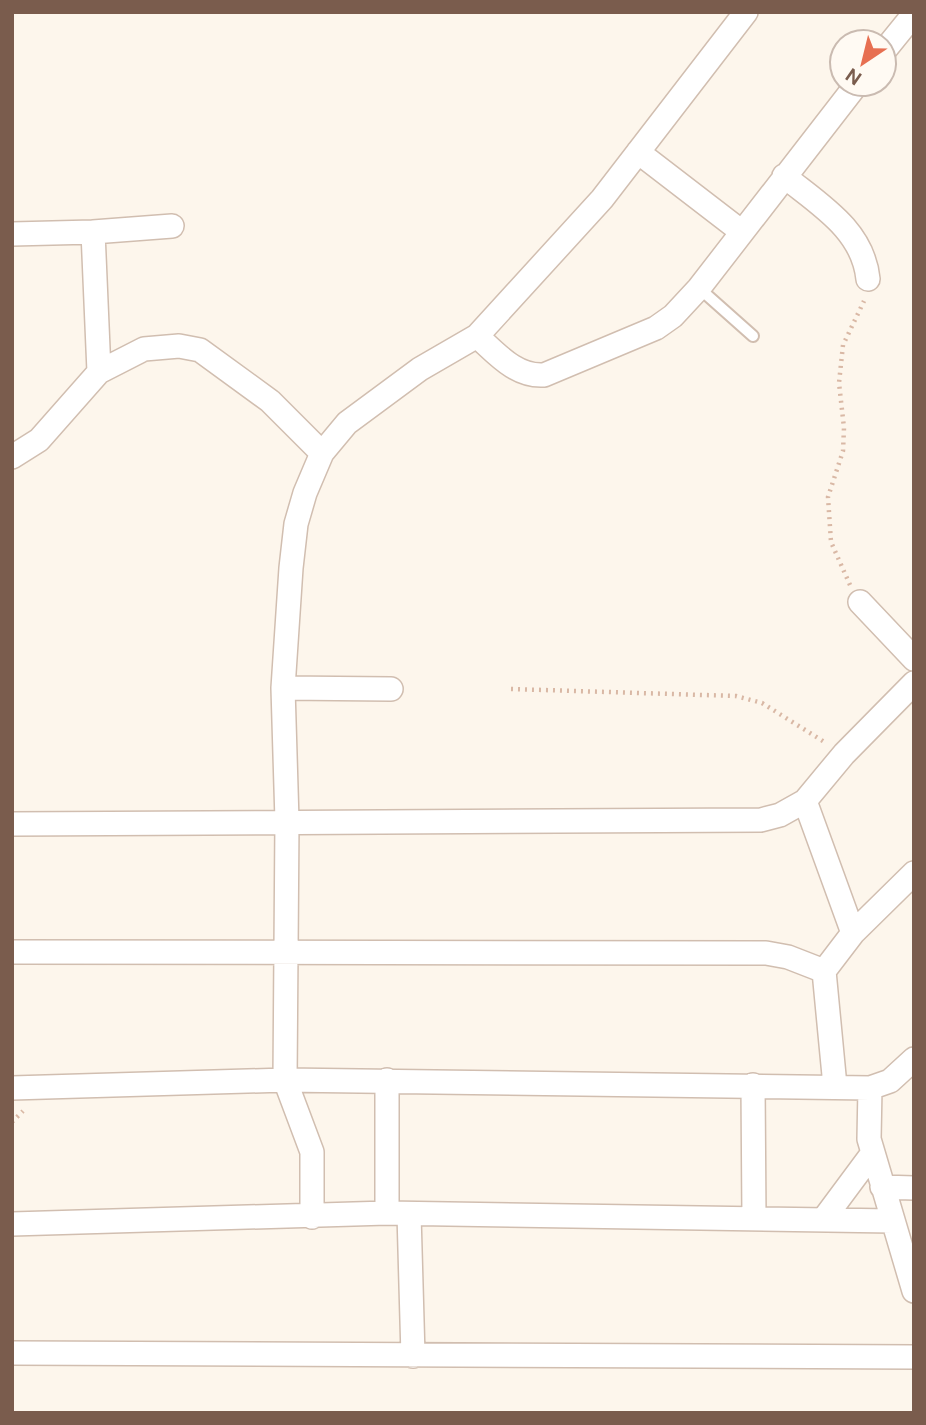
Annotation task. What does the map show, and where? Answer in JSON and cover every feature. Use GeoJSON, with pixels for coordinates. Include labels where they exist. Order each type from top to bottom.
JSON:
{"type":"FeatureCollection","features":[{"type":"Feature","properties":{"kind":"street"},"geometry":{"type":"LineString","coordinates":[[312,1217],[312,1152],[285,1080],[287,821],[283,688],[296,524],[322,453],[346,423],[421,369],[477,336],[602,199],[746,12]]}},
{"type":"Feature","properties":{"kind":"street"},"geometry":{"type":"LineString","coordinates":[[898,34],[914,14]]}},
{"type":"Feature","properties":{"kind":"street"},"geometry":{"type":"LineString","coordinates":[[477,336],[507,363],[528,376],[544,375],[656,328],[673,316],[699,288],[846,98]]}},
{"type":"Feature","properties":{"kind":"street"},"geometry":{"type":"LineString","coordinates":[[638,152],[741,232]]}},
{"type":"Feature","properties":{"kind":"street"},"geometry":{"type":"LineString","coordinates":[[784,176],[839,220],[856,240],[866,260],[868,279]]}},
{"type":"Feature","properties":{"kind":"street"},"geometry":{"type":"LineString","coordinates":[[12,234],[172,226]]}},
{"type":"Feature","properties":{"kind":"street"},"geometry":{"type":"LineString","coordinates":[[93,232],[99,372]]}},
{"type":"Feature","properties":{"kind":"street"},"geometry":{"type":"LineString","coordinates":[[12,457],[39,440],[99,372],[144,349],[179,346],[200,351],[270,401],[322,453]]}},
{"type":"Feature","properties":{"kind":"street"},"geometry":{"type":"LineString","coordinates":[[860,601],[914,659]]}},
{"type":"Feature","properties":{"kind":"street"},"geometry":{"type":"LineString","coordinates":[[12,824],[761,820],[780,815],[804,801],[844,754],[914,682]]}},
{"type":"Feature","properties":{"kind":"street"},"geometry":{"type":"LineString","coordinates":[[283,688],[391,689]]}},
{"type":"Feature","properties":{"kind":"street"},"geometry":{"type":"LineString","coordinates":[[804,801],[853,933]]}},
{"type":"Feature","properties":{"kind":"street"},"geometry":{"type":"LineString","coordinates":[[835,1086],[824,971],[853,933],[914,873]]}},
{"type":"Feature","properties":{"kind":"street"},"geometry":{"type":"LineString","coordinates":[[12,952],[766,953],[788,957],[824,971]]}},
{"type":"Feature","properties":{"kind":"street"},"geometry":{"type":"LineString","coordinates":[[12,1088],[285,1080],[870,1088],[890,1081],[914,1059]]}},
{"type":"Feature","properties":{"kind":"street"},"geometry":{"type":"LineString","coordinates":[[387,1080],[413,1356]]}},
{"type":"Feature","properties":{"kind":"street"},"geometry":{"type":"LineString","coordinates":[[754,1085],[754,1219]]}},
{"type":"Feature","properties":{"kind":"street"},"geometry":{"type":"LineString","coordinates":[[870,1088],[868,1126],[872,1154],[912,1277]]}},
{"type":"Feature","properties":{"kind":"street"},"geometry":{"type":"LineString","coordinates":[[823,1220],[872,1154]]}},
{"type":"Feature","properties":{"kind":"street"},"geometry":{"type":"LineString","coordinates":[[882,1187],[914,1188]]}},
{"type":"Feature","properties":{"kind":"street"},"geometry":{"type":"LineString","coordinates":[[12,1224],[398,1213],[892,1221]]}},
{"type":"Feature","properties":{"kind":"street"},"geometry":{"type":"LineString","coordinates":[[12,1353],[914,1357]]}},
{"type":"Feature","properties":{"kind":"lane"},"geometry":{"type":"LineString","coordinates":[[699,288],[753,336]]}},
{"type":"Feature","properties":{"kind":"path"},"geometry":{"type":"LineString","coordinates":[[860,601],[844,575],[831,542],[828,497],[843,451],[844,428],[839,383],[843,345],[864,301],[868,279]]}},
{"type":"Feature","properties":{"kind":"path"},"geometry":{"type":"LineString","coordinates":[[511,689],[736,696],[762,703],[844,754]]}}]}
